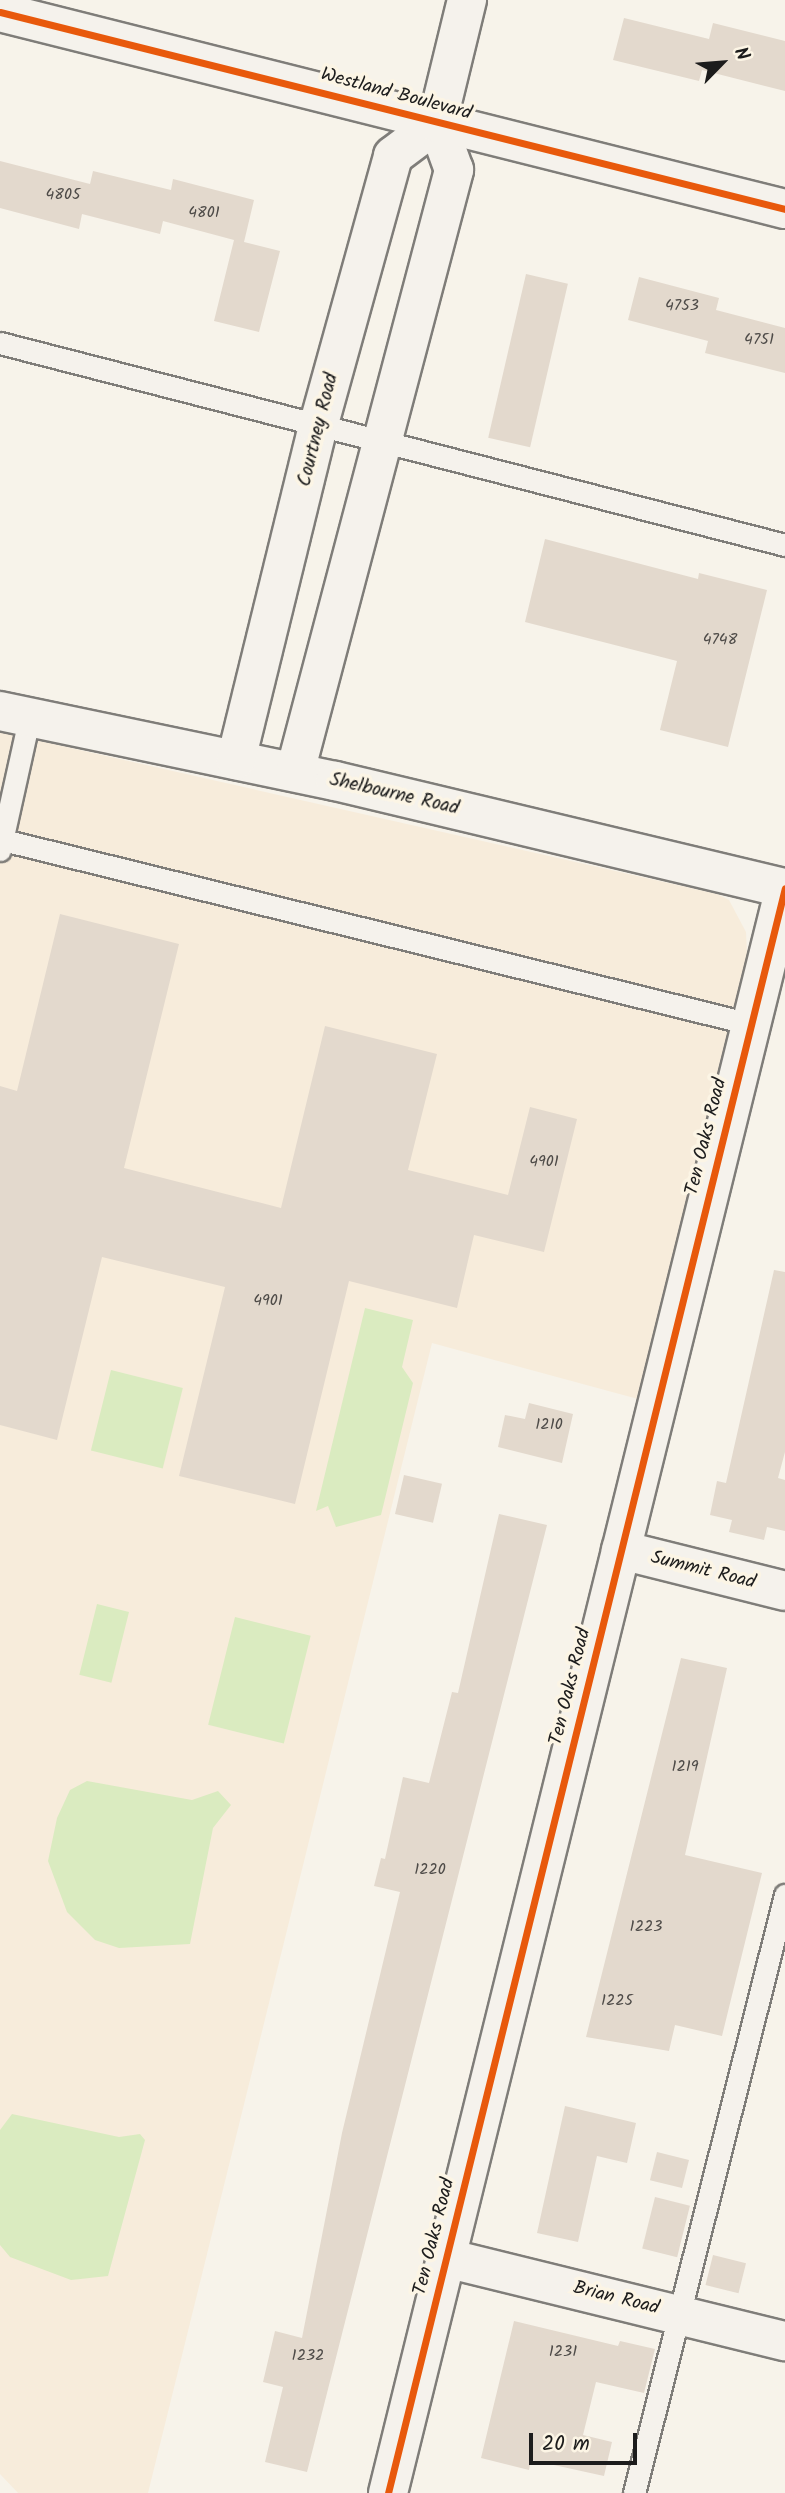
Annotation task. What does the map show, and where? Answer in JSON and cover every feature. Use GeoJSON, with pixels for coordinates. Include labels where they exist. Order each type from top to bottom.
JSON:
{"type":"FeatureCollection","features":[{"type":"Feature","properties":{"kind":"street"},"geometry":{"type":"LineString","coordinates":[[295,772],[386,444],[454,170],[437,123],[467,0]]}},
{"type":"Feature","properties":{"kind":"street","name":"Westland Boulevard"},"geometry":{"type":"LineString","coordinates":[[0,12],[785,209]]}},
{"type":"Feature","properties":{"kind":"street","name":"Courtney Road"},"geometry":{"type":"LineString","coordinates":[[236,760],[318,427],[393,156],[437,123]]}},
{"type":"Feature","properties":{"kind":"street","name":"Shelbourne Road"},"geometry":{"type":"LineString","coordinates":[[15,715],[295,772],[785,888]]}},
{"type":"Feature","properties":{"kind":"street","name":"Ten Oaks Road"},"geometry":{"type":"LineString","coordinates":[[388,2493],[785,888]]}},
{"type":"Feature","properties":{"kind":"street","name":"Summit Road"},"geometry":{"type":"LineString","coordinates":[[621,1550],[785,1591]]}},
{"type":"Feature","properties":{"kind":"street","name":"Brian Road"},"geometry":{"type":"LineString","coordinates":[[446,2258],[785,2341]]}},
{"type":"Feature","properties":{"kind":"lane"},"geometry":{"type":"LineString","coordinates":[[0,342],[318,427],[785,545]]}},
{"type":"Feature","properties":{"kind":"lane"},"geometry":{"type":"LineString","coordinates":[[15,715],[1,845],[751,1024]]}},
{"type":"Feature","properties":{"kind":"lane"},"geometry":{"type":"LineString","coordinates":[[634,2493],[785,1895]]}},
{"type":"Feature","properties":{"kind":"shaded area"},"geometry":{"type":"Polygon","coordinates":[[[0,732],[717,894],[729,900],[746,932],[747,954],[638,1399],[432,1343],[148,2493],[18,2493],[0,2474],[0,732]]]}},
{"type":"Feature","properties":{"kind":"green space"},"geometry":{"type":"Polygon","coordinates":[[[365,1308],[413,1320],[402,1367],[413,1383],[381,1515],[336,1527],[328,1506],[316,1511],[365,1308]]]}},
{"type":"Feature","properties":{"kind":"green space"},"geometry":{"type":"Polygon","coordinates":[[[111,1370],[183,1388],[163,1468],[91,1451],[111,1370]]]}},
{"type":"Feature","properties":{"kind":"green space"},"geometry":{"type":"Polygon","coordinates":[[[97,1604],[129,1612],[111,1683],[79,1675],[97,1604]]]}},
{"type":"Feature","properties":{"kind":"green space"},"geometry":{"type":"Polygon","coordinates":[[[235,1617],[311,1636],[284,1744],[208,1725],[235,1617]]]}},
{"type":"Feature","properties":{"kind":"green space"},"geometry":{"type":"Polygon","coordinates":[[[87,1781],[192,1800],[218,1791],[231,1805],[213,1828],[190,1944],[119,1948],[95,1940],[67,1912],[48,1861],[57,1818],[70,1790],[87,1781]]]}},
{"type":"Feature","properties":{"kind":"green space"},"geometry":{"type":"Polygon","coordinates":[[[12,2114],[119,2137],[140,2134],[145,2140],[108,2276],[71,2280],[10,2257],[0,2245],[0,2130],[12,2114]]]}},
{"type":"Feature","properties":{"kind":"building"},"geometry":{"type":"Polygon","coordinates":[[[624,18],[709,39],[713,23],[785,41],[785,91],[702,70],[699,81],[613,60],[624,18]]]}},
{"type":"Feature","properties":{"kind":"building"},"geometry":{"type":"Polygon","coordinates":[[[0,161],[90,184],[93,171],[171,190],[173,179],[254,200],[244,242],[280,251],[259,332],[214,321],[234,240],[163,221],[160,234],[82,214],[79,229],[0,208],[0,161]]]}},
{"type":"Feature","properties":{"kind":"building"},"geometry":{"type":"Polygon","coordinates":[[[526,274],[568,284],[530,447],[488,438],[526,274]]]}},
{"type":"Feature","properties":{"kind":"building"},"geometry":{"type":"Polygon","coordinates":[[[639,277],[719,298],[716,310],[785,328],[785,373],[705,353],[708,341],[628,320],[639,277]]]}},
{"type":"Feature","properties":{"kind":"building"},"geometry":{"type":"Polygon","coordinates":[[[545,539],[698,579],[699,573],[767,590],[728,747],[660,730],[677,661],[525,622],[545,539]]]}},
{"type":"Feature","properties":{"kind":"building"},"geometry":{"type":"Polygon","coordinates":[[[60,914],[179,944],[124,1168],[281,1208],[325,1026],[437,1054],[408,1170],[508,1195],[530,1107],[577,1119],[544,1252],[474,1235],[457,1308],[349,1281],[295,1504],[179,1476],[225,1287],[102,1257],[57,1440],[0,1425],[0,1086],[17,1091],[60,914]]]}},
{"type":"Feature","properties":{"kind":"building"},"geometry":{"type":"Polygon","coordinates":[[[774,1270],[785,1272],[785,1452],[778,1478],[785,1480],[785,1531],[767,1527],[764,1540],[729,1532],[732,1520],[710,1515],[717,1481],[726,1483],[774,1270]]]}},
{"type":"Feature","properties":{"kind":"building"},"geometry":{"type":"Polygon","coordinates":[[[529,1403],[573,1414],[562,1463],[498,1447],[505,1415],[525,1419],[529,1403]]]}},
{"type":"Feature","properties":{"kind":"building"},"geometry":{"type":"Polygon","coordinates":[[[404,1475],[442,1484],[433,1523],[395,1514],[404,1475]]]}},
{"type":"Feature","properties":{"kind":"building"},"geometry":{"type":"Polygon","coordinates":[[[499,1514],[547,1525],[307,2472],[265,2462],[283,2387],[263,2382],[275,2331],[302,2338],[342,2133],[400,1892],[374,1886],[381,1858],[385,1859],[403,1777],[429,1783],[452,1692],[458,1693],[499,1514]]]}},
{"type":"Feature","properties":{"kind":"building"},"geometry":{"type":"Polygon","coordinates":[[[681,1658],[727,1668],[685,1855],[762,1873],[722,2036],[675,2025],[669,2051],[586,2037],[681,1658]]]}},
{"type":"Feature","properties":{"kind":"building"},"geometry":{"type":"Polygon","coordinates":[[[565,2106],[636,2123],[627,2163],[597,2156],[578,2242],[537,2233],[565,2106]]]}},
{"type":"Feature","properties":{"kind":"building"},"geometry":{"type":"Polygon","coordinates":[[[657,2152],[689,2160],[682,2188],[650,2180],[657,2152]]]}},
{"type":"Feature","properties":{"kind":"building"},"geometry":{"type":"Polygon","coordinates":[[[655,2197],[690,2206],[677,2257],[642,2248],[655,2197]]]}},
{"type":"Feature","properties":{"kind":"building"},"geometry":{"type":"Polygon","coordinates":[[[713,2255],[746,2263],[738,2293],[706,2285],[713,2255]]]}},
{"type":"Feature","properties":{"kind":"building"},"geometry":{"type":"Polygon","coordinates":[[[514,2321],[618,2346],[620,2341],[655,2349],[644,2393],[596,2382],[583,2435],[612,2442],[604,2476],[531,2460],[529,2470],[481,2458],[514,2321]]]}},
{"type":"Feature","properties":{"kind":"cycle path"},"geometry":{"type":"LineString","coordinates":[[0,12],[785,209]]}},
{"type":"Feature","properties":{"kind":"cycle path"},"geometry":{"type":"LineString","coordinates":[[388,2493],[785,888]]}}]}
